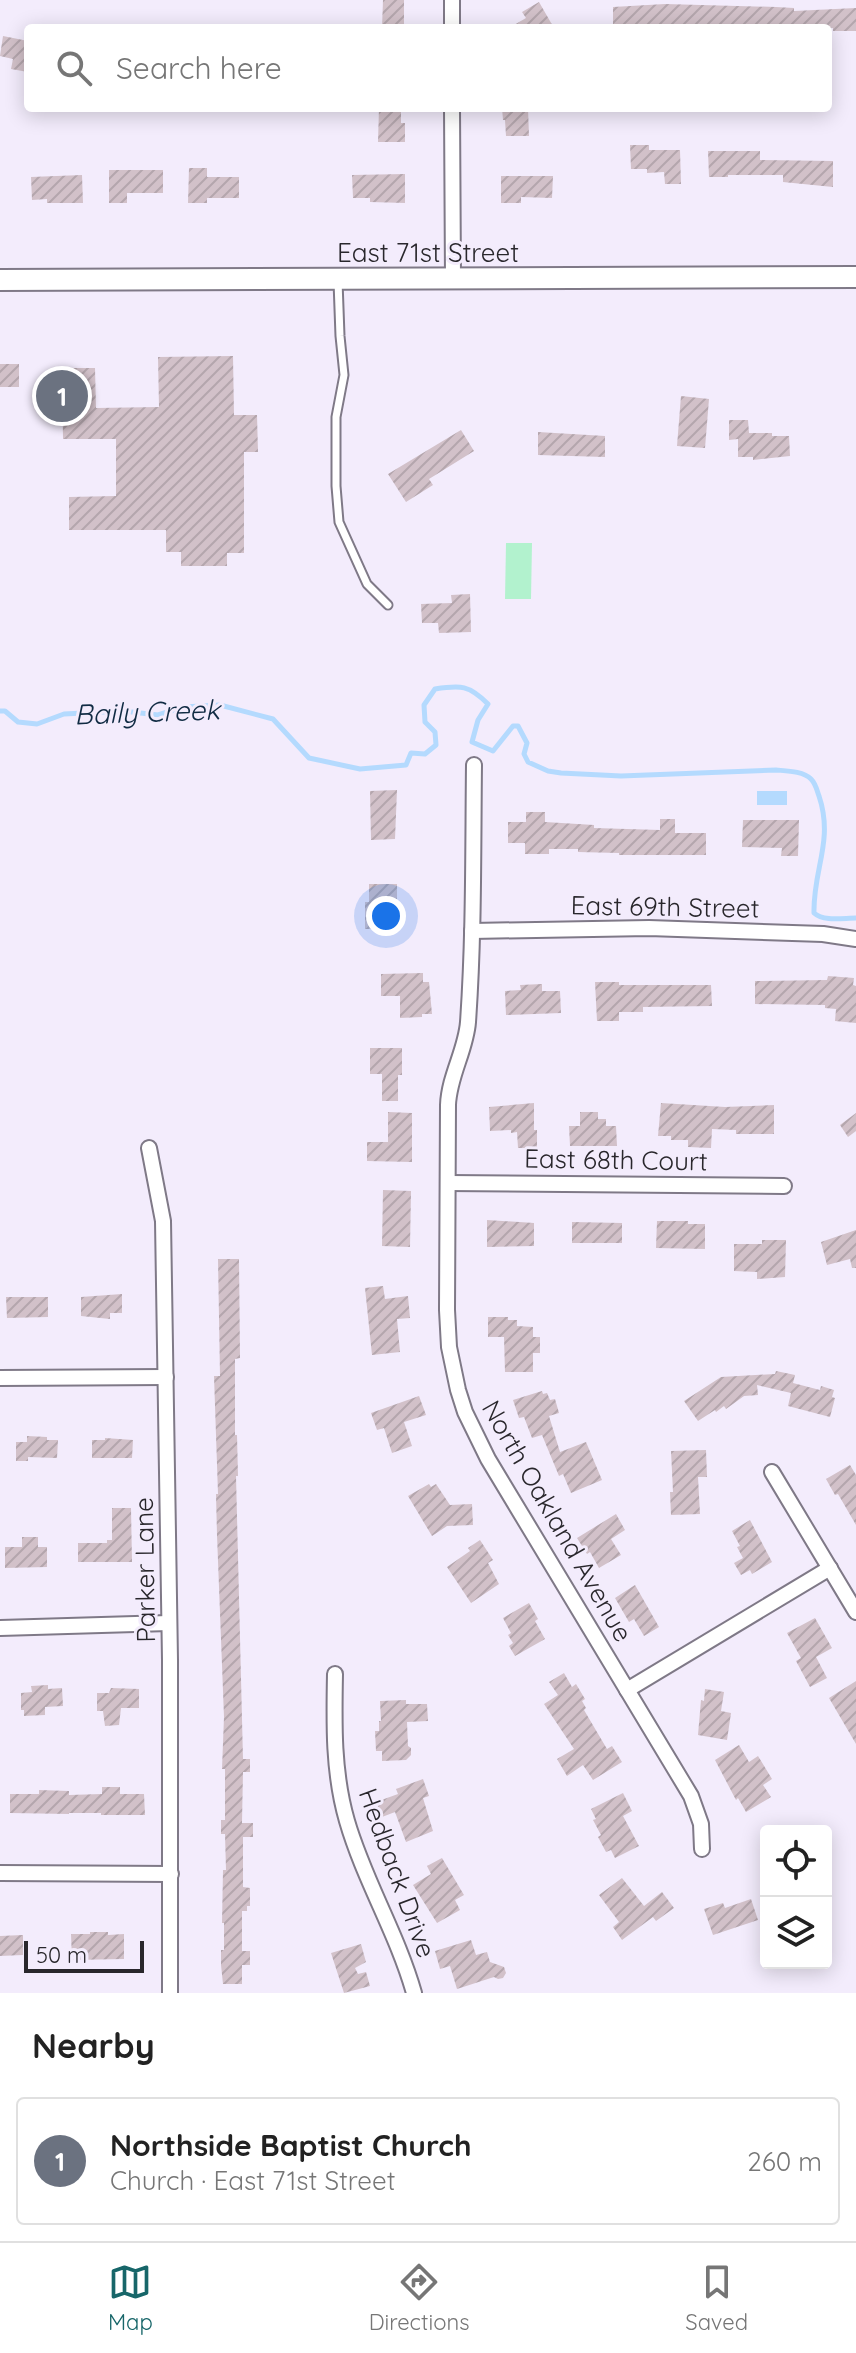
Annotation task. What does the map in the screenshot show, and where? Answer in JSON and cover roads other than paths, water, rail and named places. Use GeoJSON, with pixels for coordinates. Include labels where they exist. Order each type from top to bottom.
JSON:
{"type":"FeatureCollection","features":[{"type":"Feature","properties":{"kind":"main road","name":"East 71st Street"},"geometry":{"type":"LineString","coordinates":[[0,280],[856,277]]}},
{"type":"Feature","properties":{"kind":"street"},"geometry":{"type":"LineString","coordinates":[[452,0],[452,24]]}},
{"type":"Feature","properties":{"kind":"street"},"geometry":{"type":"LineString","coordinates":[[452,112],[453,279]]}},
{"type":"Feature","properties":{"kind":"street","name":"North Oakland Avenue"},"geometry":{"type":"LineString","coordinates":[[474,765],[472,931],[466,1034],[448,1099],[448,1333],[453,1369],[465,1412],[488,1459],[695,1806],[701,1824],[702,1849]]}},
{"type":"Feature","properties":{"kind":"street","name":"East 69th Street"},"geometry":{"type":"LineString","coordinates":[[472,931],[649,928],[823,934],[856,939]]}},
{"type":"Feature","properties":{"kind":"street","name":"Parker Lane"},"geometry":{"type":"LineString","coordinates":[[149,1148],[163,1221],[170,1993]]}},
{"type":"Feature","properties":{"kind":"street","name":"East 68th Court"},"geometry":{"type":"LineString","coordinates":[[448,1183],[784,1186]]}},
{"type":"Feature","properties":{"kind":"street"},"geometry":{"type":"LineString","coordinates":[[0,1378],[166,1377]]}},
{"type":"Feature","properties":{"kind":"street"},"geometry":{"type":"LineString","coordinates":[[772,1472],[856,1612]]}},
{"type":"Feature","properties":{"kind":"street"},"geometry":{"type":"LineString","coordinates":[[627,1690],[830,1568]]}},
{"type":"Feature","properties":{"kind":"street"},"geometry":{"type":"LineString","coordinates":[[0,1628],[169,1623]]}},
{"type":"Feature","properties":{"kind":"street","name":"Hedback Drive"},"geometry":{"type":"LineString","coordinates":[[335,1674],[335,1749],[342,1801],[357,1850],[396,1938],[414,1993]]}},
{"type":"Feature","properties":{"kind":"street"},"geometry":{"type":"LineString","coordinates":[[0,1873],[171,1874]]}},
{"type":"Feature","properties":{"kind":"lane"},"geometry":{"type":"LineString","coordinates":[[338,279],[344,375],[336,417],[339,522],[367,584],[388,605]]}},
{"type":"Feature","properties":{"kind":"water"},"geometry":{"type":"Polygon","coordinates":[[[757,791],[787,791],[787,805],[757,805],[757,791]]]}},
{"type":"Feature","properties":{"kind":"waterway","name":"Baily Creek"},"geometry":{"type":"LineString","coordinates":[[0,711],[5,711],[18,722],[37,724],[64,714],[123,711],[158,715],[183,707],[220,705],[273,719],[309,758],[360,769],[406,765],[411,753],[425,754],[436,745],[435,732],[425,722],[424,705],[435,689],[464,688],[488,704],[478,720],[472,742],[493,751],[513,726],[518,726],[527,743],[524,754],[528,762],[548,771],[621,776],[776,770],[808,776],[819,796],[824,827],[814,913],[828,919],[856,918]]}},
{"type":"Feature","properties":{"kind":"place","name":"Northside Baptist Church"},"geometry":{"type":"Point","coordinates":[62,396]}}]}
